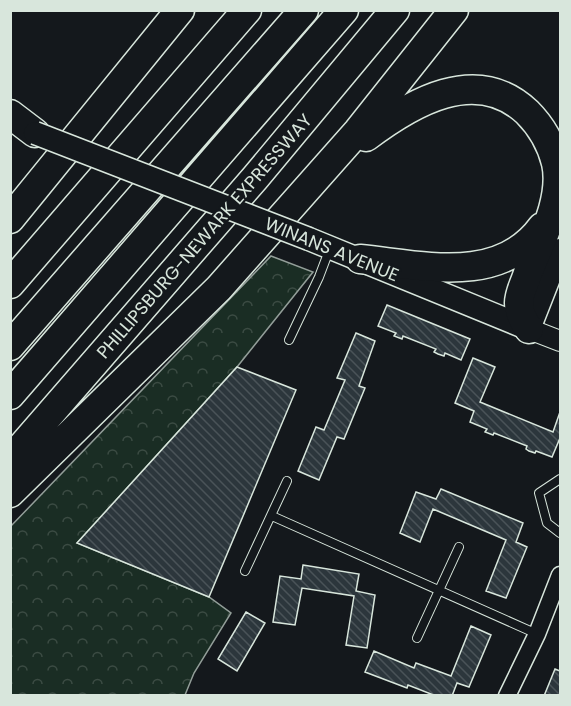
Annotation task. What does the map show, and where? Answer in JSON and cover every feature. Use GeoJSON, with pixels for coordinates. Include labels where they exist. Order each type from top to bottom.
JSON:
{"type":"FeatureCollection","features":[{"type":"Feature","properties":{"kind":"highway"},"geometry":{"type":"LineString","coordinates":[[10,219],[180,10]]}},
{"type":"Feature","properties":{"kind":"highway"},"geometry":{"type":"LineString","coordinates":[[10,284],[247,10]]}},
{"type":"Feature","properties":{"kind":"highway"},"geometry":{"type":"LineString","coordinates":[[10,346],[304,10]]}},
{"type":"Feature","properties":{"kind":"highway"},"geometry":{"type":"LineString","coordinates":[[10,395],[344,10]]}},
{"type":"Feature","properties":{"kind":"highway","name":"PHILLIPSBURG-NEWARK EXPRESSWAY"},"geometry":{"type":"LineString","coordinates":[[10,460],[255,178],[394,10]]}},
{"type":"Feature","properties":{"kind":"highway"},"geometry":{"type":"LineString","coordinates":[[10,493],[219,288],[358,131],[454,10]]}},
{"type":"Feature","properties":{"kind":"highway"},"geometry":{"type":"LineString","coordinates":[[326,168],[387,122],[422,101],[458,91],[479,90],[504,95],[525,110],[547,138],[556,163],[557,174],[553,207],[520,296],[520,312],[529,328]]}},
{"type":"Feature","properties":{"kind":"highway"},"geometry":{"type":"LineString","coordinates":[[10,114],[23,128]]}},
{"type":"Feature","properties":{"kind":"highway"},"geometry":{"type":"LineString","coordinates":[[360,259],[451,269],[478,266],[504,258],[525,246],[541,229],[553,207]]}},
{"type":"Feature","properties":{"kind":"main road","name":"WINANS AVENUE"},"geometry":{"type":"LineString","coordinates":[[23,128],[360,259],[529,328]]}},
{"type":"Feature","properties":{"kind":"main road"},"geometry":{"type":"LineString","coordinates":[[529,328],[561,250]]}},
{"type":"Feature","properties":{"kind":"street","name":"WINANS AVENUE"},"geometry":{"type":"LineString","coordinates":[[529,328],[561,341]]}},
{"type":"Feature","properties":{"kind":"street"},"geometry":{"type":"LineString","coordinates":[[507,696],[537,634],[561,575]]}},
{"type":"Feature","properties":{"kind":"lane"},"geometry":{"type":"LineString","coordinates":[[289,340],[330,248]]}},
{"type":"Feature","properties":{"kind":"lane"},"geometry":{"type":"LineString","coordinates":[[561,479],[539,494],[547,523],[561,533]]}},
{"type":"Feature","properties":{"kind":"lane"},"geometry":{"type":"LineString","coordinates":[[245,571],[287,481]]}},
{"type":"Feature","properties":{"kind":"lane"},"geometry":{"type":"LineString","coordinates":[[272,516],[537,634]]}},
{"type":"Feature","properties":{"kind":"lane"},"geometry":{"type":"LineString","coordinates":[[417,638],[459,547]]}},
{"type":"Feature","properties":{"kind":"green space"},"geometry":{"type":"Polygon","coordinates":[[[271,256],[313,272],[237,367],[77,543],[209,597],[231,613],[194,673],[185,695],[11,695],[10,527],[271,256]]]}},
{"type":"Feature","properties":{"kind":"building"},"geometry":{"type":"Polygon","coordinates":[[[387,305],[470,339],[461,360],[445,353],[444,356],[438,354],[434,352],[436,349],[403,336],[402,339],[394,336],[396,333],[378,326],[387,305]]]}},
{"type":"Feature","properties":{"kind":"building"},"geometry":{"type":"Polygon","coordinates":[[[356,333],[375,341],[359,386],[365,388],[344,439],[337,437],[319,480],[298,471],[316,427],[324,430],[345,380],[337,378],[356,333]]]}},
{"type":"Feature","properties":{"kind":"building"},"geometry":{"type":"Polygon","coordinates":[[[473,358],[495,367],[480,402],[553,432],[560,412],[560,438],[552,457],[529,451],[526,449],[527,446],[494,433],[493,435],[485,432],[487,429],[470,422],[474,411],[455,403],[473,358]]]}},
{"type":"Feature","properties":{"kind":"building"},"geometry":{"type":"Polygon","coordinates":[[[237,367],[296,390],[209,597],[77,543],[237,367]]]}},
{"type":"Feature","properties":{"kind":"building"},"geometry":{"type":"Polygon","coordinates":[[[441,489],[523,523],[516,542],[527,547],[506,598],[486,591],[506,540],[433,509],[420,542],[400,533],[416,492],[436,499],[441,489]]]}},
{"type":"Feature","properties":{"kind":"building"},"geometry":{"type":"Polygon","coordinates":[[[303,565],[359,574],[356,591],[375,595],[367,648],[346,645],[354,596],[302,588],[295,625],[273,622],[280,576],[301,579],[303,565]]]}},
{"type":"Feature","properties":{"kind":"building"},"geometry":{"type":"Polygon","coordinates":[[[246,612],[265,623],[237,671],[218,659],[246,612]]]}},
{"type":"Feature","properties":{"kind":"building"},"geometry":{"type":"Polygon","coordinates":[[[471,626],[491,635],[469,687],[457,683],[452,696],[436,696],[408,685],[407,688],[365,672],[374,651],[414,668],[416,663],[451,676],[471,626]]]}},
{"type":"Feature","properties":{"kind":"building"},"geometry":{"type":"Polygon","coordinates":[[[555,669],[560,671],[560,696],[544,696],[555,669]]]}}]}
